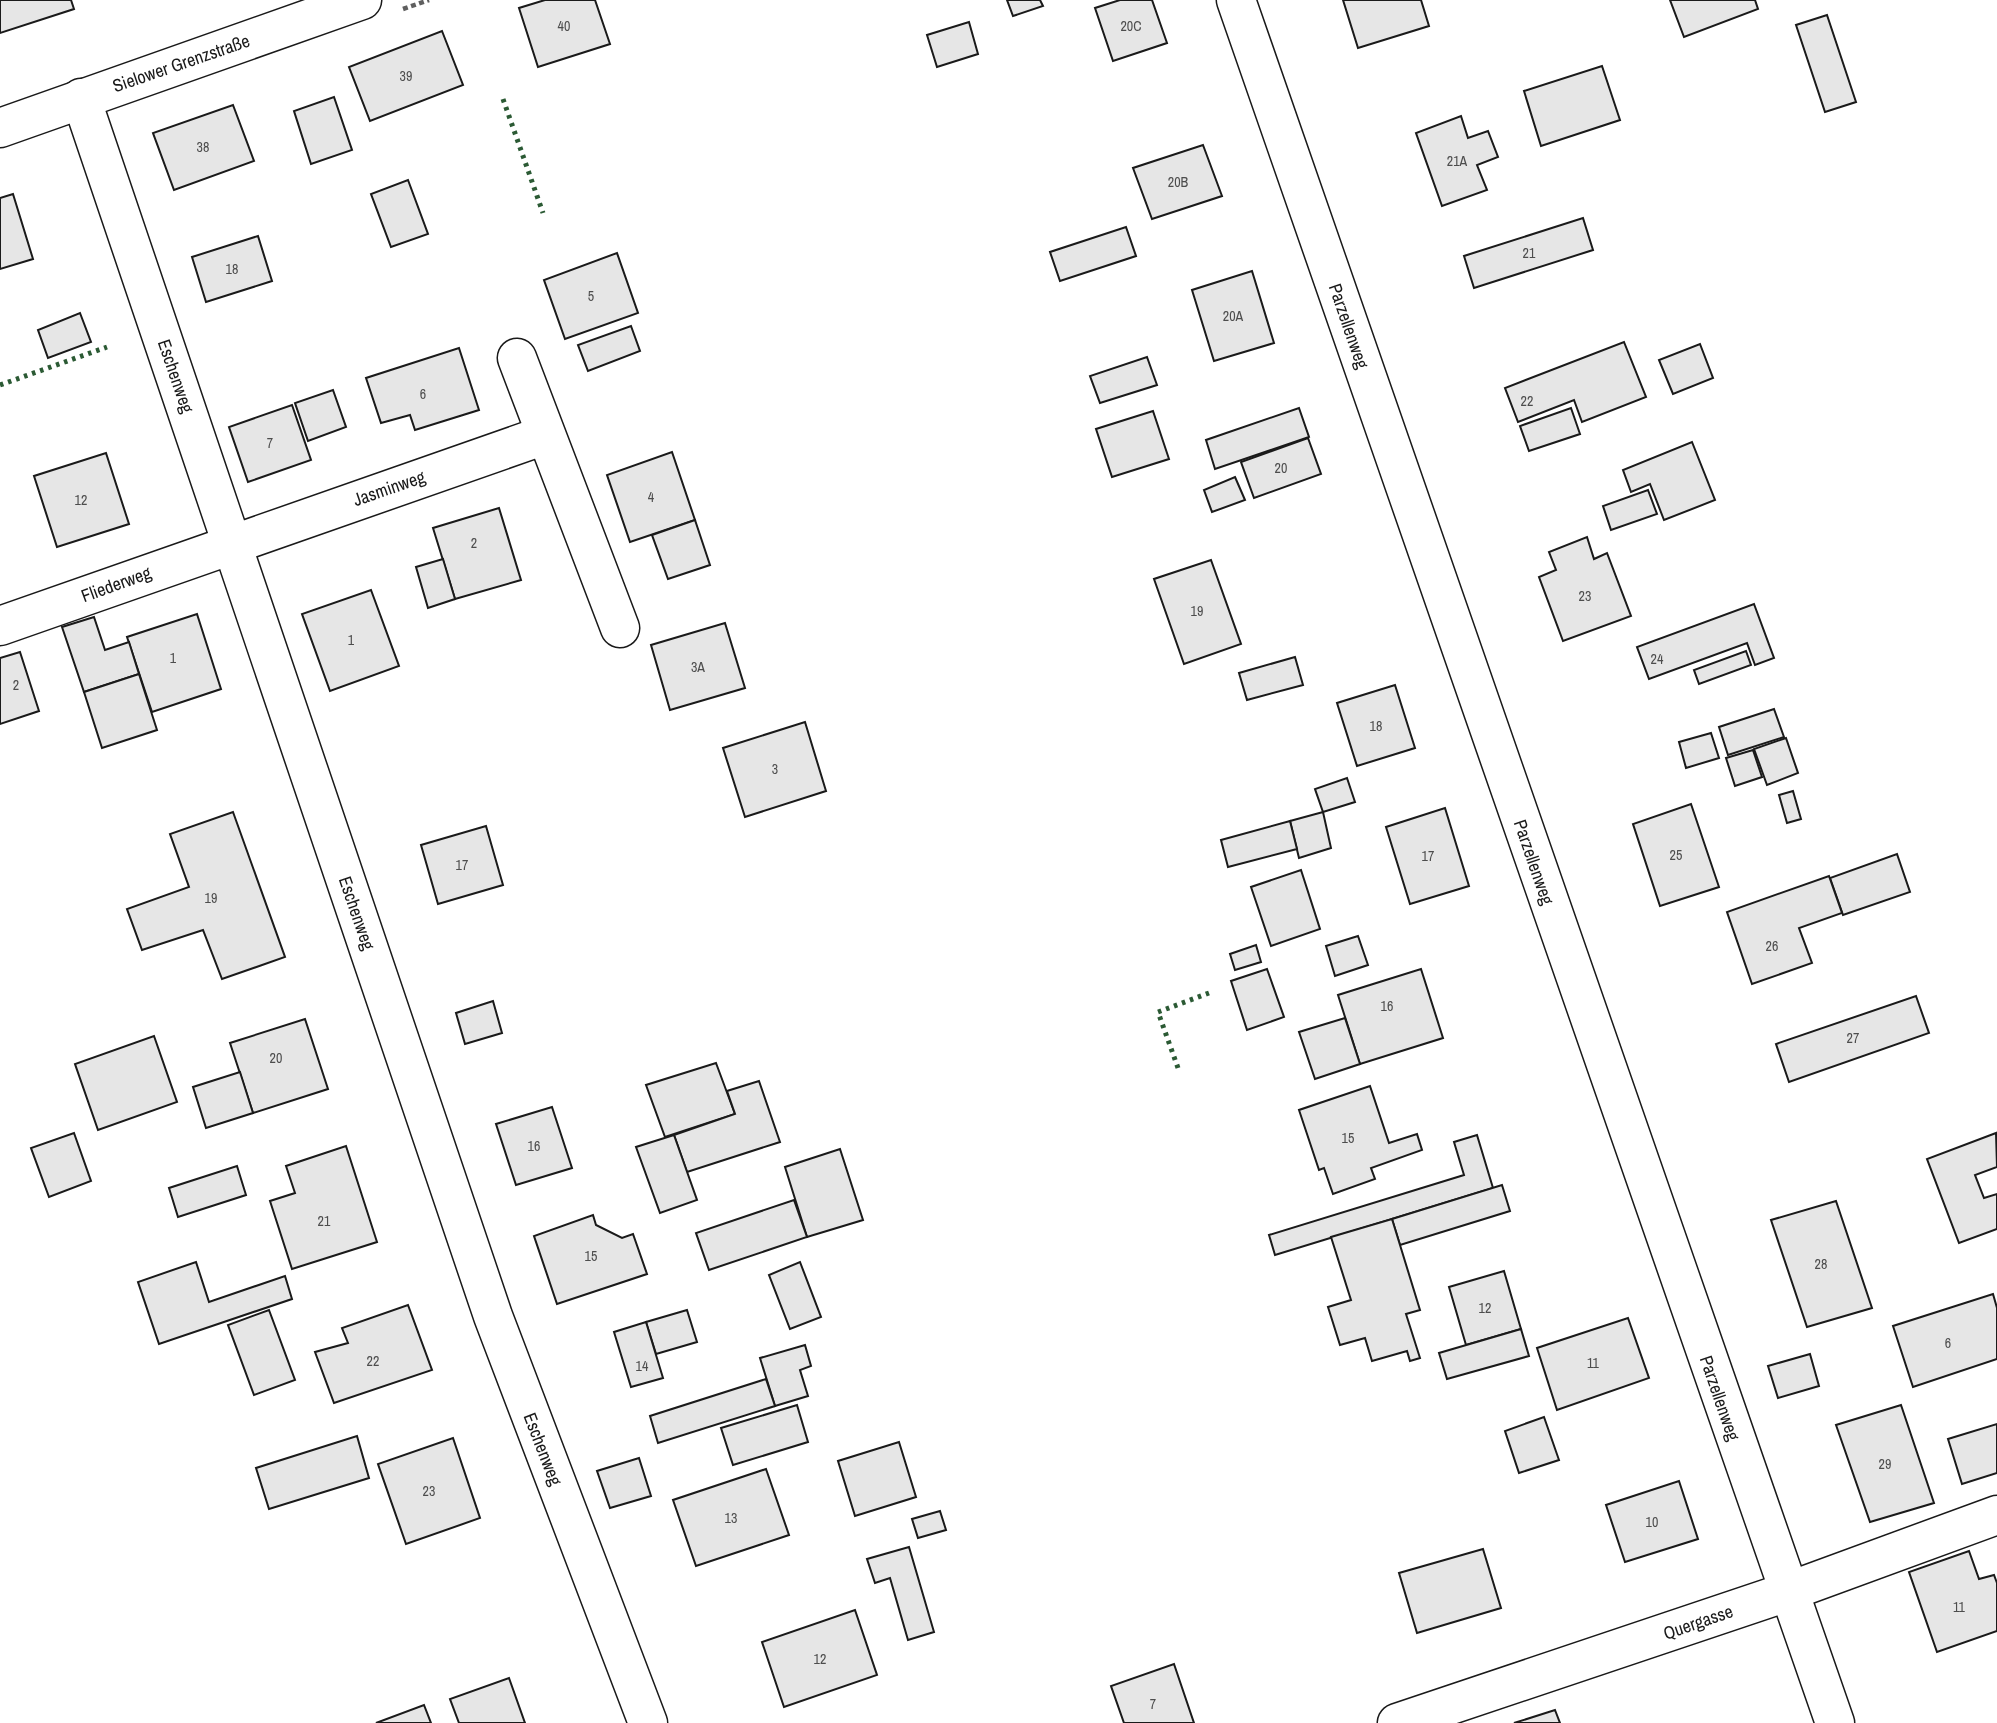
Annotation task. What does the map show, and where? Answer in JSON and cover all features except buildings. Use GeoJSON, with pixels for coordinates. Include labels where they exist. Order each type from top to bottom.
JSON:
{"type":"FeatureCollection","features":[{"type":"Feature","properties":{"kind":"street","name":"Sielower Grenzstraße"},"geometry":{"type":"LineString","coordinates":[[0,128],[362,0]]}},
{"type":"Feature","properties":{"kind":"street","name":"Parzellenweg"},"geometry":{"type":"LineString","coordinates":[[1236,0],[1787,1592],[1835,1723]]}},
{"type":"Feature","properties":{"kind":"street","name":"Eschenweg"},"geometry":{"type":"LineString","coordinates":[[80,98],[233,542],[493,1316],[648,1723]]}},
{"type":"Feature","properties":{"kind":"street"},"geometry":{"type":"LineString","coordinates":[[517,358],[620,628]]}},
{"type":"Feature","properties":{"kind":"street","name":"Jasminweg"},"geometry":{"type":"LineString","coordinates":[[233,542],[545,435]]}},
{"type":"Feature","properties":{"kind":"street","name":"Fliederweg"},"geometry":{"type":"LineString","coordinates":[[0,626],[233,542]]}},
{"type":"Feature","properties":{"kind":"street","name":"Quergasse"},"geometry":{"type":"LineString","coordinates":[[1397,1723],[1787,1592],[1997,1514]]}},
{"type":"Feature","properties":{"kind":"hedge"},"geometry":{"type":"LineString","coordinates":[[503,99],[543,213]]}},
{"type":"Feature","properties":{"kind":"hedge"},"geometry":{"type":"LineString","coordinates":[[0,385],[107,347]]}},
{"type":"Feature","properties":{"kind":"hedge"},"geometry":{"type":"LineString","coordinates":[[1178,1068],[1158,1012],[1209,993]]}}]}
